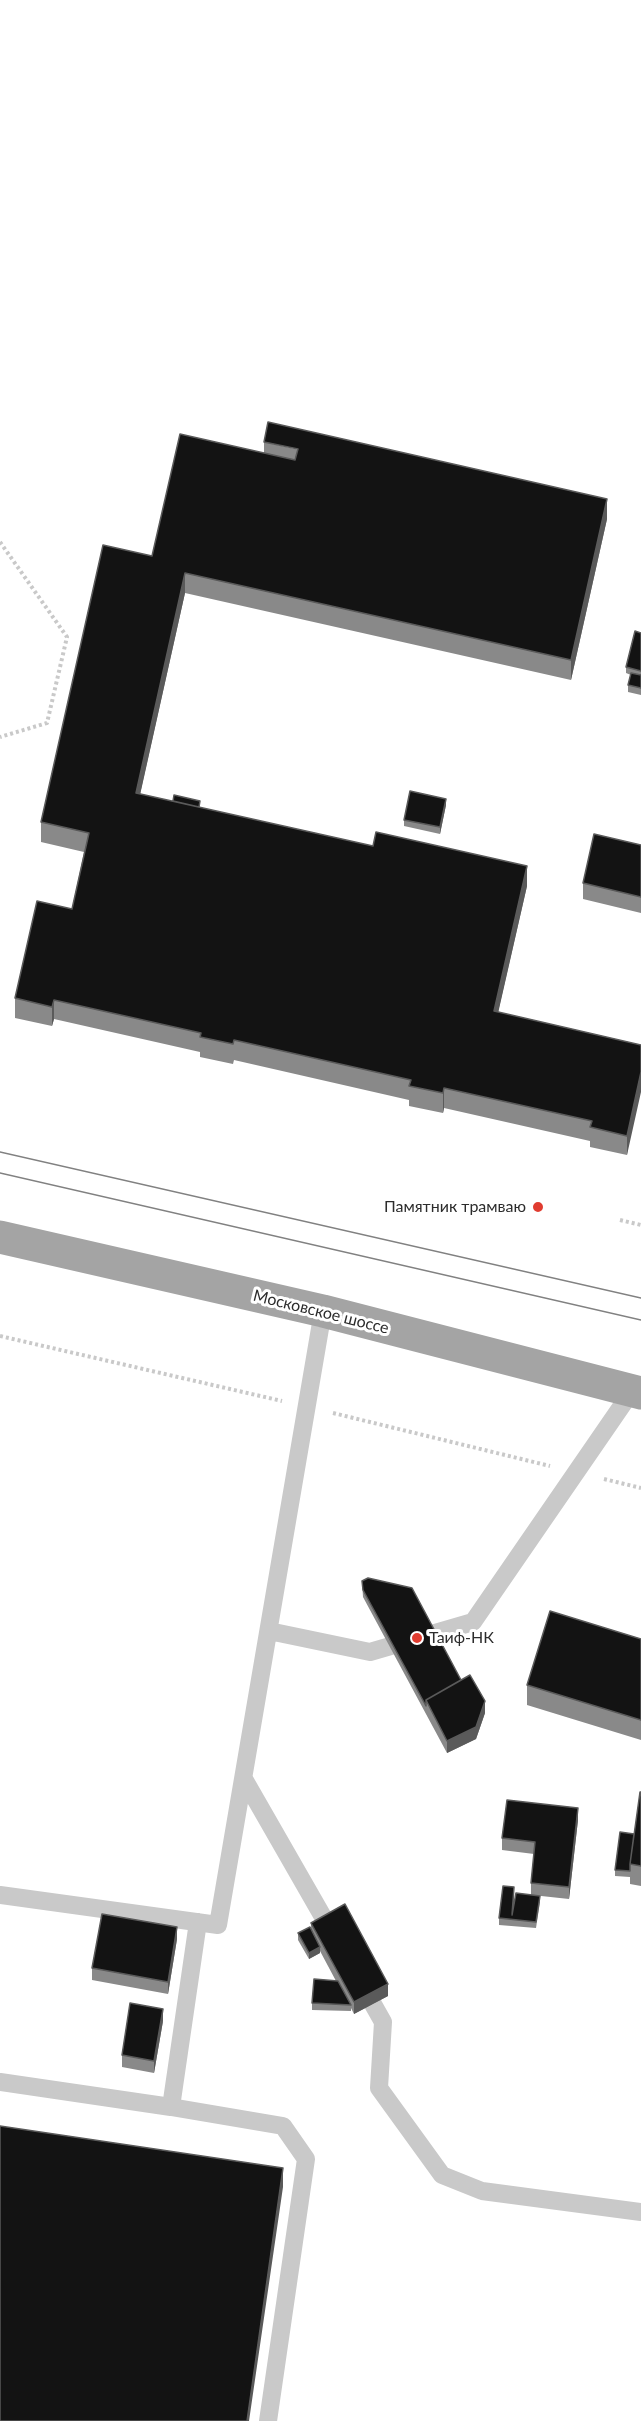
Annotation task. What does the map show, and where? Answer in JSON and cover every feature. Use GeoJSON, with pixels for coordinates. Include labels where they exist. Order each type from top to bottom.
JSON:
{"type":"FeatureCollection","features":[{"type":"Feature","properties":{"kind":"main road","name":"Московское шоссе"},"geometry":{"type":"LineString","coordinates":[[0,1237],[323,1311],[636,1392]]}},
{"type":"Feature","properties":{"kind":"lane"},"geometry":{"type":"LineString","coordinates":[[0,1895],[218,1925],[323,1311]]}},
{"type":"Feature","properties":{"kind":"lane"},"geometry":{"type":"LineString","coordinates":[[269,1631],[370,1652],[473,1622],[636,1392]]}},
{"type":"Feature","properties":{"kind":"lane"},"geometry":{"type":"LineString","coordinates":[[244,1779],[342,1951]]}},
{"type":"Feature","properties":{"kind":"lane"},"geometry":{"type":"LineString","coordinates":[[171,2107],[198,1922]]}},
{"type":"Feature","properties":{"kind":"lane"},"geometry":{"type":"LineString","coordinates":[[354,1971],[383,2022],[379,2088],[442,2175],[482,2191],[641,2212]]}},
{"type":"Feature","properties":{"kind":"lane"},"geometry":{"type":"LineString","coordinates":[[0,2082],[284,2126],[306,2158],[268,2421]]}},
{"type":"Feature","properties":{"kind":"path"},"geometry":{"type":"LineString","coordinates":[[0,542],[67,637],[47,723],[0,737]]}},
{"type":"Feature","properties":{"kind":"path"},"geometry":{"type":"LineString","coordinates":[[620,1220],[641,1225]]}},
{"type":"Feature","properties":{"kind":"building"},"geometry":{"type":"Polygon","coordinates":[[[268,422],[607,499],[571,660],[185,573],[136,793],[373,846],[376,832],[527,866],[494,1011],[641,1045],[641,1072],[627,1136],[590,1127],[592,1121],[444,1088],[443,1093],[409,1086],[411,1080],[234,1040],[233,1044],[200,1037],[201,1033],[54,1000],[52,1007],[15,998],[37,901],[72,909],[89,833],[41,822],[103,545],[152,556],[180,434],[295,460],[298,449],[264,442],[268,422]]]}},
{"type":"Feature","properties":{"kind":"building"},"geometry":{"type":"Polygon","coordinates":[[[635,631],[641,633],[641,671],[626,667],[635,631]]]}},
{"type":"Feature","properties":{"kind":"building"},"geometry":{"type":"Polygon","coordinates":[[[631,673],[641,675],[641,688],[628,685],[631,673]]]}},
{"type":"Feature","properties":{"kind":"building"},"geometry":{"type":"Polygon","coordinates":[[[410,791],[446,799],[440,827],[404,820],[410,791]]]}},
{"type":"Feature","properties":{"kind":"building"},"geometry":{"type":"Polygon","coordinates":[[[174,795],[200,801],[199,807],[173,801],[174,795]]]}},
{"type":"Feature","properties":{"kind":"building"},"geometry":{"type":"Polygon","coordinates":[[[594,834],[641,845],[641,897],[583,883],[594,834]]]}},
{"type":"Feature","properties":{"kind":"building"},"geometry":{"type":"Polygon","coordinates":[[[368,1578],[412,1588],[461,1680],[426,1700],[426,1706],[363,1590],[362,1581],[368,1578]]]}},
{"type":"Feature","properties":{"kind":"building"},"geometry":{"type":"Polygon","coordinates":[[[550,1611],[641,1639],[641,1720],[527,1685],[550,1611]]]}},
{"type":"Feature","properties":{"kind":"building"},"geometry":{"type":"Polygon","coordinates":[[[470,1675],[485,1701],[476,1727],[447,1741],[426,1700],[470,1675]]]}},
{"type":"Feature","properties":{"kind":"building"},"geometry":{"type":"Polygon","coordinates":[[[641,1792],[641,1866],[630,1864],[641,1792]]]}},
{"type":"Feature","properties":{"kind":"building"},"geometry":{"type":"Polygon","coordinates":[[[507,1800],[578,1808],[569,1887],[531,1883],[535,1842],[502,1838],[507,1800]]]}},
{"type":"Feature","properties":{"kind":"building"},"geometry":{"type":"Polygon","coordinates":[[[620,1832],[634,1834],[630,1871],[615,1870],[620,1832]]]}},
{"type":"Feature","properties":{"kind":"building"},"geometry":{"type":"Polygon","coordinates":[[[503,1886],[514,1887],[512,1915],[516,1893],[540,1896],[536,1922],[499,1918],[503,1886]]]}},
{"type":"Feature","properties":{"kind":"building"},"geometry":{"type":"Polygon","coordinates":[[[345,1904],[388,1984],[354,2002],[311,1923],[345,1904]]]}},
{"type":"Feature","properties":{"kind":"building"},"geometry":{"type":"Polygon","coordinates":[[[102,1914],[177,1927],[168,1982],[92,1968],[102,1914]]]}},
{"type":"Feature","properties":{"kind":"building"},"geometry":{"type":"Polygon","coordinates":[[[310,1927],[320,1947],[309,1953],[298,1933],[310,1927]]]}},
{"type":"Feature","properties":{"kind":"building"},"geometry":{"type":"Polygon","coordinates":[[[314,1979],[338,1981],[351,2005],[312,2003],[314,1979]]]}},
{"type":"Feature","properties":{"kind":"building"},"geometry":{"type":"Polygon","coordinates":[[[130,2003],[163,2009],[154,2061],[122,2055],[130,2003]]]}},
{"type":"Feature","properties":{"kind":"building"},"geometry":{"type":"Polygon","coordinates":[[[0,2126],[283,2168],[247,2421],[0,2421],[0,2126]]]}},
{"type":"Feature","properties":{"kind":"tram line"},"geometry":{"type":"LineString","coordinates":[[0,1152],[641,1298]]}},
{"type":"Feature","properties":{"kind":"tram line"},"geometry":{"type":"LineString","coordinates":[[0,1173],[641,1320]]}},
{"type":"Feature","properties":{"kind":"place","name":"Памятник трамваю"},"geometry":{"type":"Point","coordinates":[538,1207]}},
{"type":"Feature","properties":{"kind":"place","name":"Таиф-НК"},"geometry":{"type":"Point","coordinates":[417,1638]}}]}
